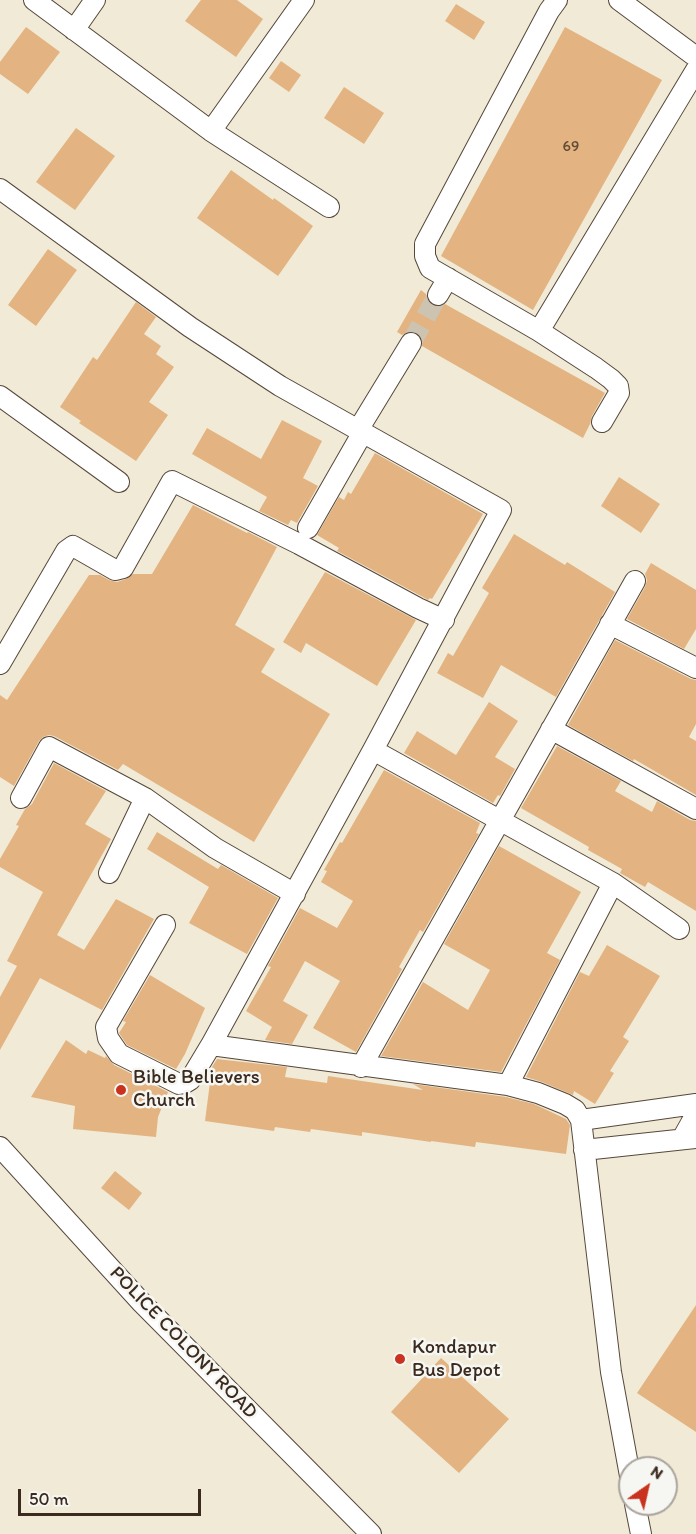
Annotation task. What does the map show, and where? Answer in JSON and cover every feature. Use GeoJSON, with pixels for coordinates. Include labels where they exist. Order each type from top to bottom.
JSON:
{"type":"FeatureCollection","features":[{"type":"Feature","properties":{"kind":"street"},"geometry":{"type":"LineString","coordinates":[[34,0],[210,131],[328,207]]}},
{"type":"Feature","properties":{"kind":"street"},"geometry":{"type":"LineString","coordinates":[[74,30],[95,0]]}},
{"type":"Feature","properties":{"kind":"street"},"geometry":{"type":"LineString","coordinates":[[210,131],[304,0]]}},
{"type":"Feature","properties":{"kind":"street"},"geometry":{"type":"LineString","coordinates":[[558,0],[549,11],[425,244],[425,256],[430,268],[443,286],[539,331],[596,368],[618,386],[620,393],[602,422]]}},
{"type":"Feature","properties":{"kind":"street"},"geometry":{"type":"LineString","coordinates":[[620,0],[696,57]]}},
{"type":"Feature","properties":{"kind":"street"},"geometry":{"type":"LineString","coordinates":[[539,331],[696,70]]}},
{"type":"Feature","properties":{"kind":"street"},"geometry":{"type":"LineString","coordinates":[[0,189],[190,327],[280,386],[501,510],[295,894],[190,1080],[179,1084],[119,1054],[108,1038],[106,1027],[165,925]]}},
{"type":"Feature","properties":{"kind":"street"},"geometry":{"type":"LineString","coordinates":[[308,528],[411,343]]}},
{"type":"Feature","properties":{"kind":"street"},"geometry":{"type":"LineString","coordinates":[[0,396],[119,482]]}},
{"type":"Feature","properties":{"kind":"street"},"geometry":{"type":"LineString","coordinates":[[0,664],[66,550],[73,546],[114,570],[123,568],[172,481],[444,620]]}},
{"type":"Feature","properties":{"kind":"street"},"geometry":{"type":"LineString","coordinates":[[361,1066],[635,581]]}},
{"type":"Feature","properties":{"kind":"street"},"geometry":{"type":"LineString","coordinates":[[610,624],[696,668]]}},
{"type":"Feature","properties":{"kind":"street"},"geometry":{"type":"LineString","coordinates":[[551,729],[696,809]]}},
{"type":"Feature","properties":{"kind":"street"},"geometry":{"type":"LineString","coordinates":[[21,798],[49,747],[145,798],[215,848],[295,894]]}},
{"type":"Feature","properties":{"kind":"street"},"geometry":{"type":"LineString","coordinates":[[374,750],[613,883],[679,929]]}},
{"type":"Feature","properties":{"kind":"street"},"geometry":{"type":"LineString","coordinates":[[109,873],[145,798]]}},
{"type":"Feature","properties":{"kind":"street"},"geometry":{"type":"LineString","coordinates":[[508,1085],[613,883]]}},
{"type":"Feature","properties":{"kind":"street"},"geometry":{"type":"LineString","coordinates":[[210,1045],[508,1085],[538,1093],[575,1110],[581,1120],[611,1372],[626,1456]]}},
{"type":"Feature","properties":{"kind":"street"},"geometry":{"type":"LineString","coordinates":[[581,1120],[696,1104]]}},
{"type":"Feature","properties":{"kind":"street"},"geometry":{"type":"LineString","coordinates":[[584,1150],[689,1138],[696,1114]]}},
{"type":"Feature","properties":{"kind":"street","name":"POLICE COLONY ROAD"},"geometry":{"type":"LineString","coordinates":[[0,1147],[142,1303],[371,1534]]}},
{"type":"Feature","properties":{"kind":"street"},"geometry":{"type":"LineString","coordinates":[[637,1516],[641,1534]]}},
{"type":"Feature","properties":{"kind":"building"},"geometry":{"type":"Polygon","coordinates":[[[201,0],[237,0],[263,19],[236,57],[185,21],[201,0]]]}},
{"type":"Feature","properties":{"kind":"building"},"geometry":{"type":"Polygon","coordinates":[[[456,4],[485,22],[474,40],[445,21],[456,4]]]}},
{"type":"Feature","properties":{"kind":"building"},"geometry":{"type":"Polygon","coordinates":[[[26,27],[60,52],[28,94],[0,74],[0,62],[26,27]]]}},
{"type":"Feature","properties":{"kind":"building"},"geometry":{"type":"Polygon","coordinates":[[[565,27],[662,80],[533,310],[441,256],[565,27]]]}},
{"type":"Feature","properties":{"kind":"building"},"geometry":{"type":"Polygon","coordinates":[[[281,61],[301,75],[289,92],[269,78],[281,61]]]}},
{"type":"Feature","properties":{"kind":"building"},"geometry":{"type":"Polygon","coordinates":[[[344,87],[384,113],[364,144],[324,118],[344,87]]]}},
{"type":"Feature","properties":{"kind":"building"},"geometry":{"type":"Polygon","coordinates":[[[76,128],[115,156],[75,210],[36,182],[76,128]]]}},
{"type":"Feature","properties":{"kind":"building"},"geometry":{"type":"Polygon","coordinates":[[[231,170],[313,226],[278,276],[197,218],[231,170]]]}},
{"type":"Feature","properties":{"kind":"building"},"geometry":{"type":"Polygon","coordinates":[[[48,249],[77,270],[36,326],[8,305],[48,249]]]}},
{"type":"Feature","properties":{"kind":"building"},"geometry":{"type":"Polygon","coordinates":[[[421,290],[426,294],[432,306],[438,307],[445,304],[605,393],[583,438],[422,346],[422,338],[417,333],[411,331],[402,335],[397,332],[421,290]]]}},
{"type":"Feature","properties":{"kind":"building"},"geometry":{"type":"Polygon","coordinates":[[[136,302],[156,317],[144,334],[161,346],[156,354],[174,367],[149,402],[168,415],[136,461],[79,423],[81,421],[60,407],[93,357],[97,360],[136,302]]]}},
{"type":"Feature","properties":{"kind":"building"},"geometry":{"type":"Polygon","coordinates":[[[282,420],[322,441],[303,478],[318,486],[297,523],[291,520],[288,525],[259,511],[267,497],[192,454],[207,428],[261,459],[282,420]]]}},
{"type":"Feature","properties":{"kind":"building"},"geometry":{"type":"Polygon","coordinates":[[[375,453],[483,514],[432,599],[428,600],[337,551],[339,548],[317,535],[339,497],[344,500],[348,492],[351,494],[375,453]]]}},
{"type":"Feature","properties":{"kind":"building"},"geometry":{"type":"Polygon","coordinates":[[[619,477],[660,504],[641,533],[601,506],[619,477]]]}},
{"type":"Feature","properties":{"kind":"building"},"geometry":{"type":"Polygon","coordinates":[[[193,505],[277,547],[235,625],[275,649],[261,672],[330,714],[254,842],[123,764],[118,770],[54,736],[43,737],[39,741],[14,786],[0,777],[0,695],[7,700],[89,575],[100,575],[117,582],[133,574],[152,574],[193,505]]]}},
{"type":"Feature","properties":{"kind":"building"},"geometry":{"type":"Polygon","coordinates":[[[514,534],[565,565],[567,562],[615,592],[556,697],[501,665],[483,698],[437,673],[448,653],[453,656],[489,593],[482,588],[514,534]]]}},
{"type":"Feature","properties":{"kind":"building"},"geometry":{"type":"Polygon","coordinates":[[[651,563],[696,590],[696,629],[684,649],[627,619],[645,587],[647,580],[645,574],[651,563]]]}},
{"type":"Feature","properties":{"kind":"building"},"geometry":{"type":"Polygon","coordinates":[[[325,572],[416,620],[377,686],[306,643],[301,653],[283,642],[325,572]]]}},
{"type":"Feature","properties":{"kind":"building"},"geometry":{"type":"Polygon","coordinates":[[[615,640],[696,680],[696,724],[689,737],[696,741],[696,795],[634,759],[633,761],[568,725],[615,640]]]}},
{"type":"Feature","properties":{"kind":"building"},"geometry":{"type":"Polygon","coordinates":[[[489,702],[518,721],[495,757],[515,769],[500,796],[498,795],[493,803],[404,753],[417,731],[456,755],[489,702]]]}},
{"type":"Feature","properties":{"kind":"building"},"geometry":{"type":"Polygon","coordinates":[[[557,746],[621,781],[615,791],[652,812],[657,801],[690,820],[696,821],[696,911],[648,882],[645,887],[620,873],[622,869],[588,850],[589,847],[521,808],[557,746]]]}},
{"type":"Feature","properties":{"kind":"building"},"geometry":{"type":"Polygon","coordinates":[[[54,763],[106,791],[85,824],[111,839],[57,935],[84,950],[116,899],[154,919],[102,1010],[40,978],[0,1050],[0,997],[17,966],[7,961],[43,892],[0,867],[0,859],[19,826],[16,825],[25,809],[32,804],[54,763]]]}},
{"type":"Feature","properties":{"kind":"building"},"geometry":{"type":"Polygon","coordinates":[[[384,770],[480,823],[476,833],[479,834],[423,932],[420,930],[399,967],[402,969],[356,1052],[313,1028],[340,981],[305,961],[283,1001],[308,1015],[292,1044],[265,1040],[272,1027],[246,1011],[300,908],[337,928],[353,901],[321,882],[327,871],[324,870],[384,770]]]}},
{"type":"Feature","properties":{"kind":"building"},"geometry":{"type":"Polygon","coordinates":[[[157,832],[218,869],[221,865],[278,898],[247,954],[189,923],[209,887],[147,849],[157,832]]]}},
{"type":"Feature","properties":{"kind":"building"},"geometry":{"type":"Polygon","coordinates":[[[499,846],[581,892],[547,953],[560,960],[501,1072],[381,1056],[423,982],[468,1010],[490,970],[444,944],[499,846]]]}},
{"type":"Feature","properties":{"kind":"building"},"geometry":{"type":"Polygon","coordinates":[[[607,945],[660,976],[623,1037],[629,1041],[610,1071],[614,1073],[595,1104],[574,1091],[573,1095],[526,1077],[580,972],[589,976],[607,945]]]}},
{"type":"Feature","properties":{"kind":"building"},"geometry":{"type":"Polygon","coordinates":[[[150,975],[205,1008],[176,1069],[127,1045],[119,1033],[126,1022],[123,1021],[150,975]]]}},
{"type":"Feature","properties":{"kind":"building"},"geometry":{"type":"Polygon","coordinates":[[[66,1040],[86,1054],[88,1050],[105,1058],[106,1056],[114,1065],[168,1092],[158,1117],[156,1137],[73,1129],[75,1106],[31,1097],[66,1040]]]}},
{"type":"Feature","properties":{"kind":"building"},"geometry":{"type":"Polygon","coordinates":[[[217,1059],[287,1067],[285,1077],[327,1083],[328,1076],[423,1090],[413,1084],[506,1097],[534,1104],[566,1119],[570,1125],[566,1154],[476,1142],[475,1147],[362,1132],[362,1136],[275,1127],[274,1131],[205,1121],[212,1067],[217,1059]]]}},
{"type":"Feature","properties":{"kind":"building"},"geometry":{"type":"Polygon","coordinates":[[[115,1171],[142,1193],[129,1210],[101,1188],[115,1171]]]}},
{"type":"Feature","properties":{"kind":"building"},"geometry":{"type":"Polygon","coordinates":[[[696,1305],[696,1432],[637,1393],[696,1305]]]}},
{"type":"Feature","properties":{"kind":"building"},"geometry":{"type":"Polygon","coordinates":[[[441,1358],[509,1419],[459,1473],[391,1412],[441,1358]]]}},
{"type":"Feature","properties":{"kind":"tunnel"},"geometry":{"type":"LineString","coordinates":[[411,343],[438,295]]}},
{"type":"Feature","properties":{"kind":"place","name":"Bible Believers Church"},"geometry":{"type":"Point","coordinates":[121,1090]}},
{"type":"Feature","properties":{"kind":"place","name":"Kondapur Bus Depot"},"geometry":{"type":"Point","coordinates":[400,1359]}}]}
